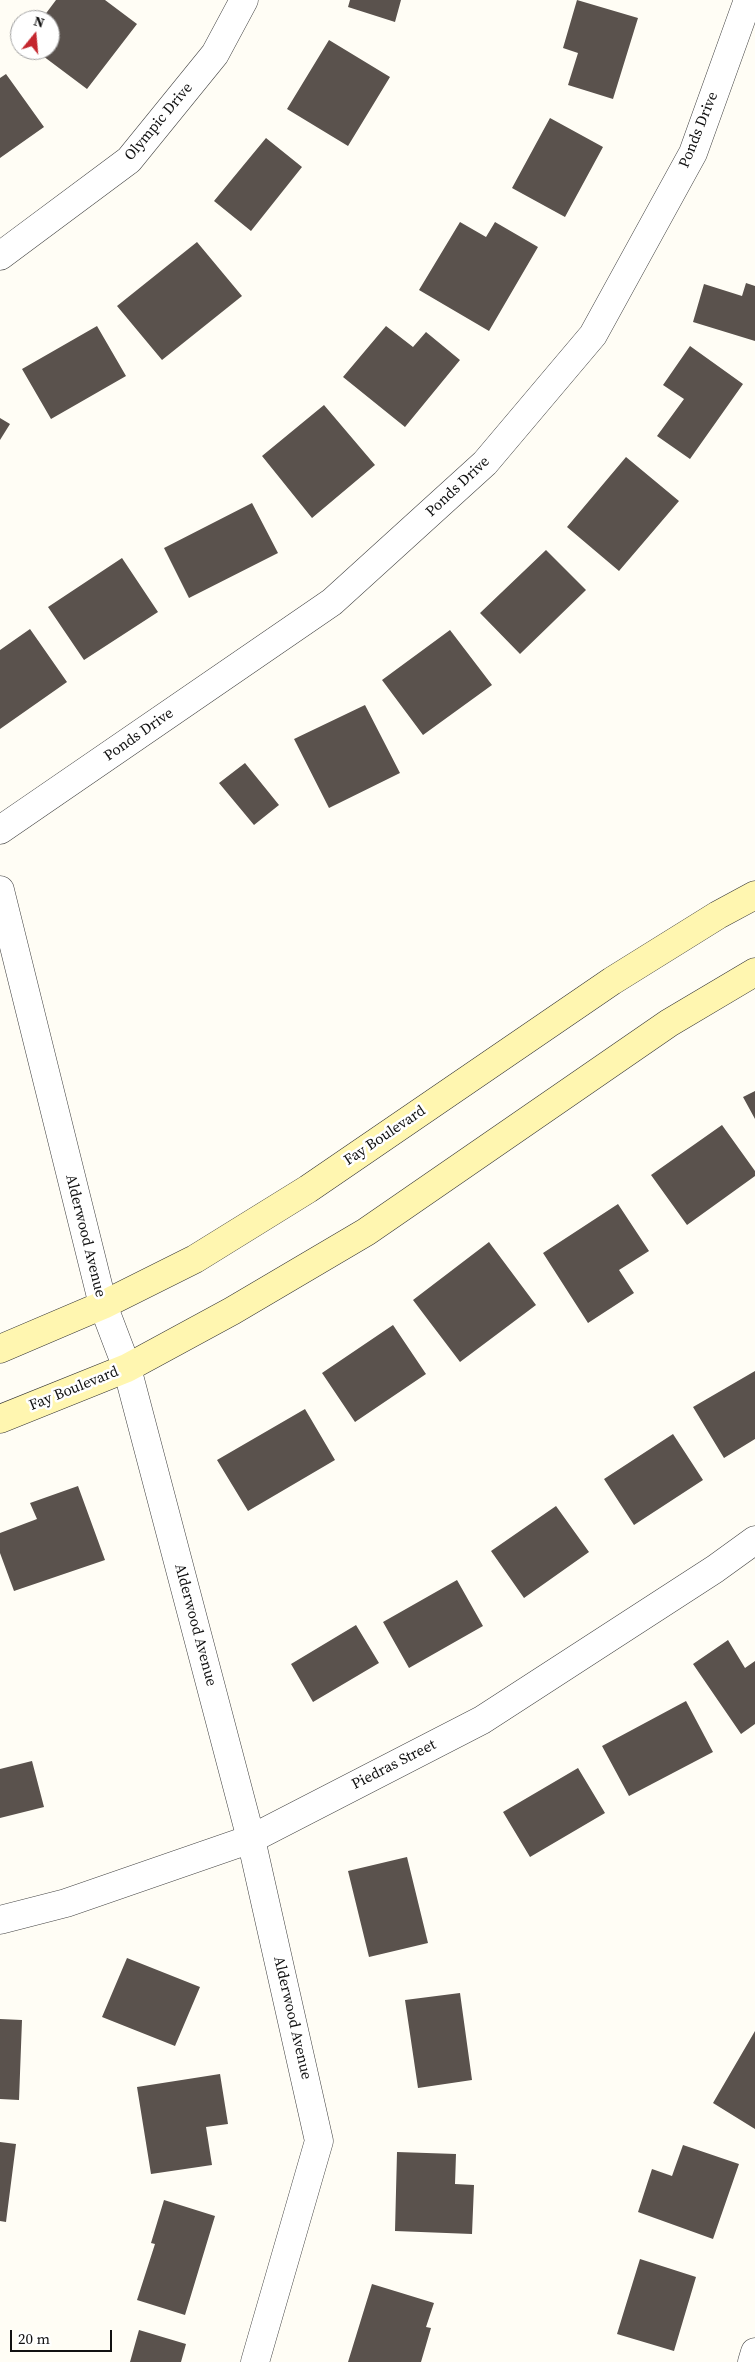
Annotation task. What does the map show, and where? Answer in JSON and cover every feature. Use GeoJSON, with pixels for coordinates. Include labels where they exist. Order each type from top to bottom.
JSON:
{"type":"FeatureCollection","features":[{"type":"Feature","properties":{"kind":"main road","name":"Fay Boulevard"},"geometry":{"type":"LineString","coordinates":[[0,1349],[103,1305],[195,1259],[308,1190],[612,981],[718,915],[755,896]]}},
{"type":"Feature","properties":{"kind":"main road","name":"Fay Boulevard"},"geometry":{"type":"LineString","coordinates":[[0,1420],[127,1368],[232,1311],[366,1232],[669,1023],[755,972]]}},
{"type":"Feature","properties":{"kind":"street","name":"Olympic Drive"},"geometry":{"type":"LineString","coordinates":[[0,256],[129,160],[215,54],[244,0]]}},
{"type":"Feature","properties":{"kind":"street","name":"Ponds Drive"},"geometry":{"type":"LineString","coordinates":[[0,830],[332,602],[485,463],[593,335],[693,153],[748,0]]}},
{"type":"Feature","properties":{"kind":"street","name":"Alderwood Avenue"},"geometry":{"type":"LineString","coordinates":[[0,890],[103,1305],[127,1368],[251,1839],[319,2141],[255,2362]]}},
{"type":"Feature","properties":{"kind":"street","name":"Piedras Street"},"geometry":{"type":"LineString","coordinates":[[0,1920],[66,1903],[251,1839],[482,1720],[715,1569],[755,1540]]}},
{"type":"Feature","properties":{"kind":"street"},"geometry":{"type":"LineString","coordinates":[[752,2362],[755,2352]]}},
{"type":"Feature","properties":{"kind":"building"},"geometry":{"type":"Polygon","coordinates":[[[56,0],[105,0],[137,24],[87,89],[48,60],[60,60],[60,10],[48,10],[56,0]]]}},
{"type":"Feature","properties":{"kind":"building"},"geometry":{"type":"Polygon","coordinates":[[[350,0],[401,0],[395,22],[348,7],[350,0]]]}},
{"type":"Feature","properties":{"kind":"building"},"geometry":{"type":"Polygon","coordinates":[[[577,0],[638,18],[613,99],[568,85],[578,53],[563,48],[577,0]]]}},
{"type":"Feature","properties":{"kind":"building"},"geometry":{"type":"Polygon","coordinates":[[[329,40],[390,77],[348,146],[287,109],[329,40]]]}},
{"type":"Feature","properties":{"kind":"building"},"geometry":{"type":"Polygon","coordinates":[[[6,74],[44,127],[0,158],[0,78],[6,74]]]}},
{"type":"Feature","properties":{"kind":"building"},"geometry":{"type":"Polygon","coordinates":[[[550,118],[603,147],[565,217],[512,188],[550,118]]]}},
{"type":"Feature","properties":{"kind":"building"},"geometry":{"type":"Polygon","coordinates":[[[266,138],[302,167],[251,231],[214,201],[266,138]]]}},
{"type":"Feature","properties":{"kind":"building"},"geometry":{"type":"Polygon","coordinates":[[[460,222],[486,237],[495,222],[538,247],[489,331],[419,290],[460,222]]]}},
{"type":"Feature","properties":{"kind":"building"},"geometry":{"type":"Polygon","coordinates":[[[197,242],[242,296],[162,360],[117,306],[197,242]]]}},
{"type":"Feature","properties":{"kind":"building"},"geometry":{"type":"Polygon","coordinates":[[[746,283],[755,286],[755,341],[693,322],[704,284],[742,296],[746,283]]]}},
{"type":"Feature","properties":{"kind":"building"},"geometry":{"type":"Polygon","coordinates":[[[97,326],[126,376],[51,419],[22,369],[97,326]]]}},
{"type":"Feature","properties":{"kind":"building"},"geometry":{"type":"Polygon","coordinates":[[[386,326],[413,347],[426,332],[460,360],[405,427],[343,377],[386,326]]]}},
{"type":"Feature","properties":{"kind":"building"},"geometry":{"type":"Polygon","coordinates":[[[690,346],[743,384],[690,459],[657,436],[684,399],[663,385],[690,346]]]}},
{"type":"Feature","properties":{"kind":"building"},"geometry":{"type":"Polygon","coordinates":[[[324,405],[375,465],[312,518],[262,456],[324,405]]]}},
{"type":"Feature","properties":{"kind":"building"},"geometry":{"type":"Polygon","coordinates":[[[0,418],[10,424],[0,440],[0,418]]]}},
{"type":"Feature","properties":{"kind":"building"},"geometry":{"type":"Polygon","coordinates":[[[626,457],[679,501],[619,571],[567,527],[626,457]]]}},
{"type":"Feature","properties":{"kind":"building"},"geometry":{"type":"Polygon","coordinates":[[[252,503],[278,553],[189,598],[164,548],[252,503]]]}},
{"type":"Feature","properties":{"kind":"building"},"geometry":{"type":"Polygon","coordinates":[[[546,550],[586,590],[520,654],[480,613],[546,550]]]}},
{"type":"Feature","properties":{"kind":"building"},"geometry":{"type":"Polygon","coordinates":[[[122,558],[158,612],[84,660],[48,607],[122,558]]]}},
{"type":"Feature","properties":{"kind":"building"},"geometry":{"type":"Polygon","coordinates":[[[30,629],[67,682],[0,729],[0,650],[30,629]]]}},
{"type":"Feature","properties":{"kind":"building"},"geometry":{"type":"Polygon","coordinates":[[[450,630],[492,685],[423,735],[382,680],[450,630]]]}},
{"type":"Feature","properties":{"kind":"building"},"geometry":{"type":"Polygon","coordinates":[[[365,705],[400,773],[329,808],[294,739],[365,705]]]}},
{"type":"Feature","properties":{"kind":"building"},"geometry":{"type":"Polygon","coordinates":[[[245,763],[279,805],[254,825],[219,783],[245,763]]]}},
{"type":"Feature","properties":{"kind":"building"},"geometry":{"type":"Polygon","coordinates":[[[755,1091],[755,1119],[743,1097],[755,1091]]]}},
{"type":"Feature","properties":{"kind":"building"},"geometry":{"type":"Polygon","coordinates":[[[722,1125],[755,1171],[755,1176],[687,1225],[651,1175],[722,1125]]]}},
{"type":"Feature","properties":{"kind":"building"},"geometry":{"type":"Polygon","coordinates":[[[618,1204],[649,1251],[619,1270],[634,1293],[588,1323],[543,1253],[618,1204]]]}},
{"type":"Feature","properties":{"kind":"building"},"geometry":{"type":"Polygon","coordinates":[[[489,1242],[536,1305],[460,1362],[413,1300],[489,1242]]]}},
{"type":"Feature","properties":{"kind":"building"},"geometry":{"type":"Polygon","coordinates":[[[393,1325],[426,1374],[355,1422],[322,1373],[393,1325]]]}},
{"type":"Feature","properties":{"kind":"building"},"geometry":{"type":"Polygon","coordinates":[[[755,1371],[755,1439],[724,1458],[693,1407],[755,1371]]]}},
{"type":"Feature","properties":{"kind":"building"},"geometry":{"type":"Polygon","coordinates":[[[305,1409],[335,1460],[248,1511],[217,1460],[305,1409]]]}},
{"type":"Feature","properties":{"kind":"building"},"geometry":{"type":"Polygon","coordinates":[[[673,1434],[703,1480],[634,1525],[604,1479],[673,1434]]]}},
{"type":"Feature","properties":{"kind":"building"},"geometry":{"type":"Polygon","coordinates":[[[78,1486],[105,1560],[14,1591],[0,1553],[0,1533],[37,1519],[30,1503],[78,1486]]]}},
{"type":"Feature","properties":{"kind":"building"},"geometry":{"type":"Polygon","coordinates":[[[556,1506],[589,1552],[524,1598],[491,1551],[556,1506]]]}},
{"type":"Feature","properties":{"kind":"building"},"geometry":{"type":"Polygon","coordinates":[[[457,1580],[483,1626],[409,1668],[383,1622],[457,1580]]]}},
{"type":"Feature","properties":{"kind":"building"},"geometry":{"type":"Polygon","coordinates":[[[356,1625],[379,1663],[313,1702],[291,1664],[356,1625]]]}},
{"type":"Feature","properties":{"kind":"building"},"geometry":{"type":"Polygon","coordinates":[[[728,1640],[745,1668],[755,1661],[755,1724],[741,1734],[693,1664],[728,1640]]]}},
{"type":"Feature","properties":{"kind":"building"},"geometry":{"type":"Polygon","coordinates":[[[686,1701],[713,1752],[629,1796],[602,1746],[686,1701]]]}},
{"type":"Feature","properties":{"kind":"building"},"geometry":{"type":"Polygon","coordinates":[[[32,1761],[44,1807],[0,1818],[0,1769],[32,1761]]]}},
{"type":"Feature","properties":{"kind":"building"},"geometry":{"type":"Polygon","coordinates":[[[578,1768],[605,1813],[530,1857],[503,1812],[578,1768]]]}},
{"type":"Feature","properties":{"kind":"building"},"geometry":{"type":"Polygon","coordinates":[[[407,1857],[428,1943],[369,1957],[348,1871],[407,1857]]]}},
{"type":"Feature","properties":{"kind":"building"},"geometry":{"type":"Polygon","coordinates":[[[127,1958],[200,1987],[175,2046],[102,2017],[127,1958]]]}},
{"type":"Feature","properties":{"kind":"building"},"geometry":{"type":"Polygon","coordinates":[[[460,1993],[472,2080],[418,2088],[405,2000],[460,1993]]]}},
{"type":"Feature","properties":{"kind":"building"},"geometry":{"type":"Polygon","coordinates":[[[0,2019],[22,2020],[19,2100],[0,2099],[0,2019]]]}},
{"type":"Feature","properties":{"kind":"building"},"geometry":{"type":"Polygon","coordinates":[[[755,2031],[755,2129],[713,2103],[755,2031]]]}},
{"type":"Feature","properties":{"kind":"building"},"geometry":{"type":"Polygon","coordinates":[[[220,2074],[228,2124],[206,2127],[212,2165],[151,2174],[137,2087],[220,2074]]]}},
{"type":"Feature","properties":{"kind":"building"},"geometry":{"type":"Polygon","coordinates":[[[0,2142],[16,2144],[6,2222],[0,2221],[0,2142]]]}},
{"type":"Feature","properties":{"kind":"building"},"geometry":{"type":"Polygon","coordinates":[[[683,2145],[739,2164],[713,2239],[638,2212],[652,2169],[672,2176],[683,2145]]]}},
{"type":"Feature","properties":{"kind":"building"},"geometry":{"type":"Polygon","coordinates":[[[397,2152],[456,2154],[455,2184],[474,2185],[472,2234],[395,2231],[397,2152]]]}},
{"type":"Feature","properties":{"kind":"building"},"geometry":{"type":"Polygon","coordinates":[[[164,2200],[215,2216],[185,2315],[137,2300],[155,2244],[151,2243],[164,2200]]]}},
{"type":"Feature","properties":{"kind":"building"},"geometry":{"type":"Polygon","coordinates":[[[640,2259],[696,2277],[674,2351],[617,2334],[640,2259]]]}},
{"type":"Feature","properties":{"kind":"building"},"geometry":{"type":"Polygon","coordinates":[[[372,2284],[434,2303],[426,2327],[431,2328],[421,2362],[348,2362],[372,2284]]]}},
{"type":"Feature","properties":{"kind":"building"},"geometry":{"type":"Polygon","coordinates":[[[139,2330],[186,2344],[181,2362],[130,2362],[139,2330]]]}}]}
